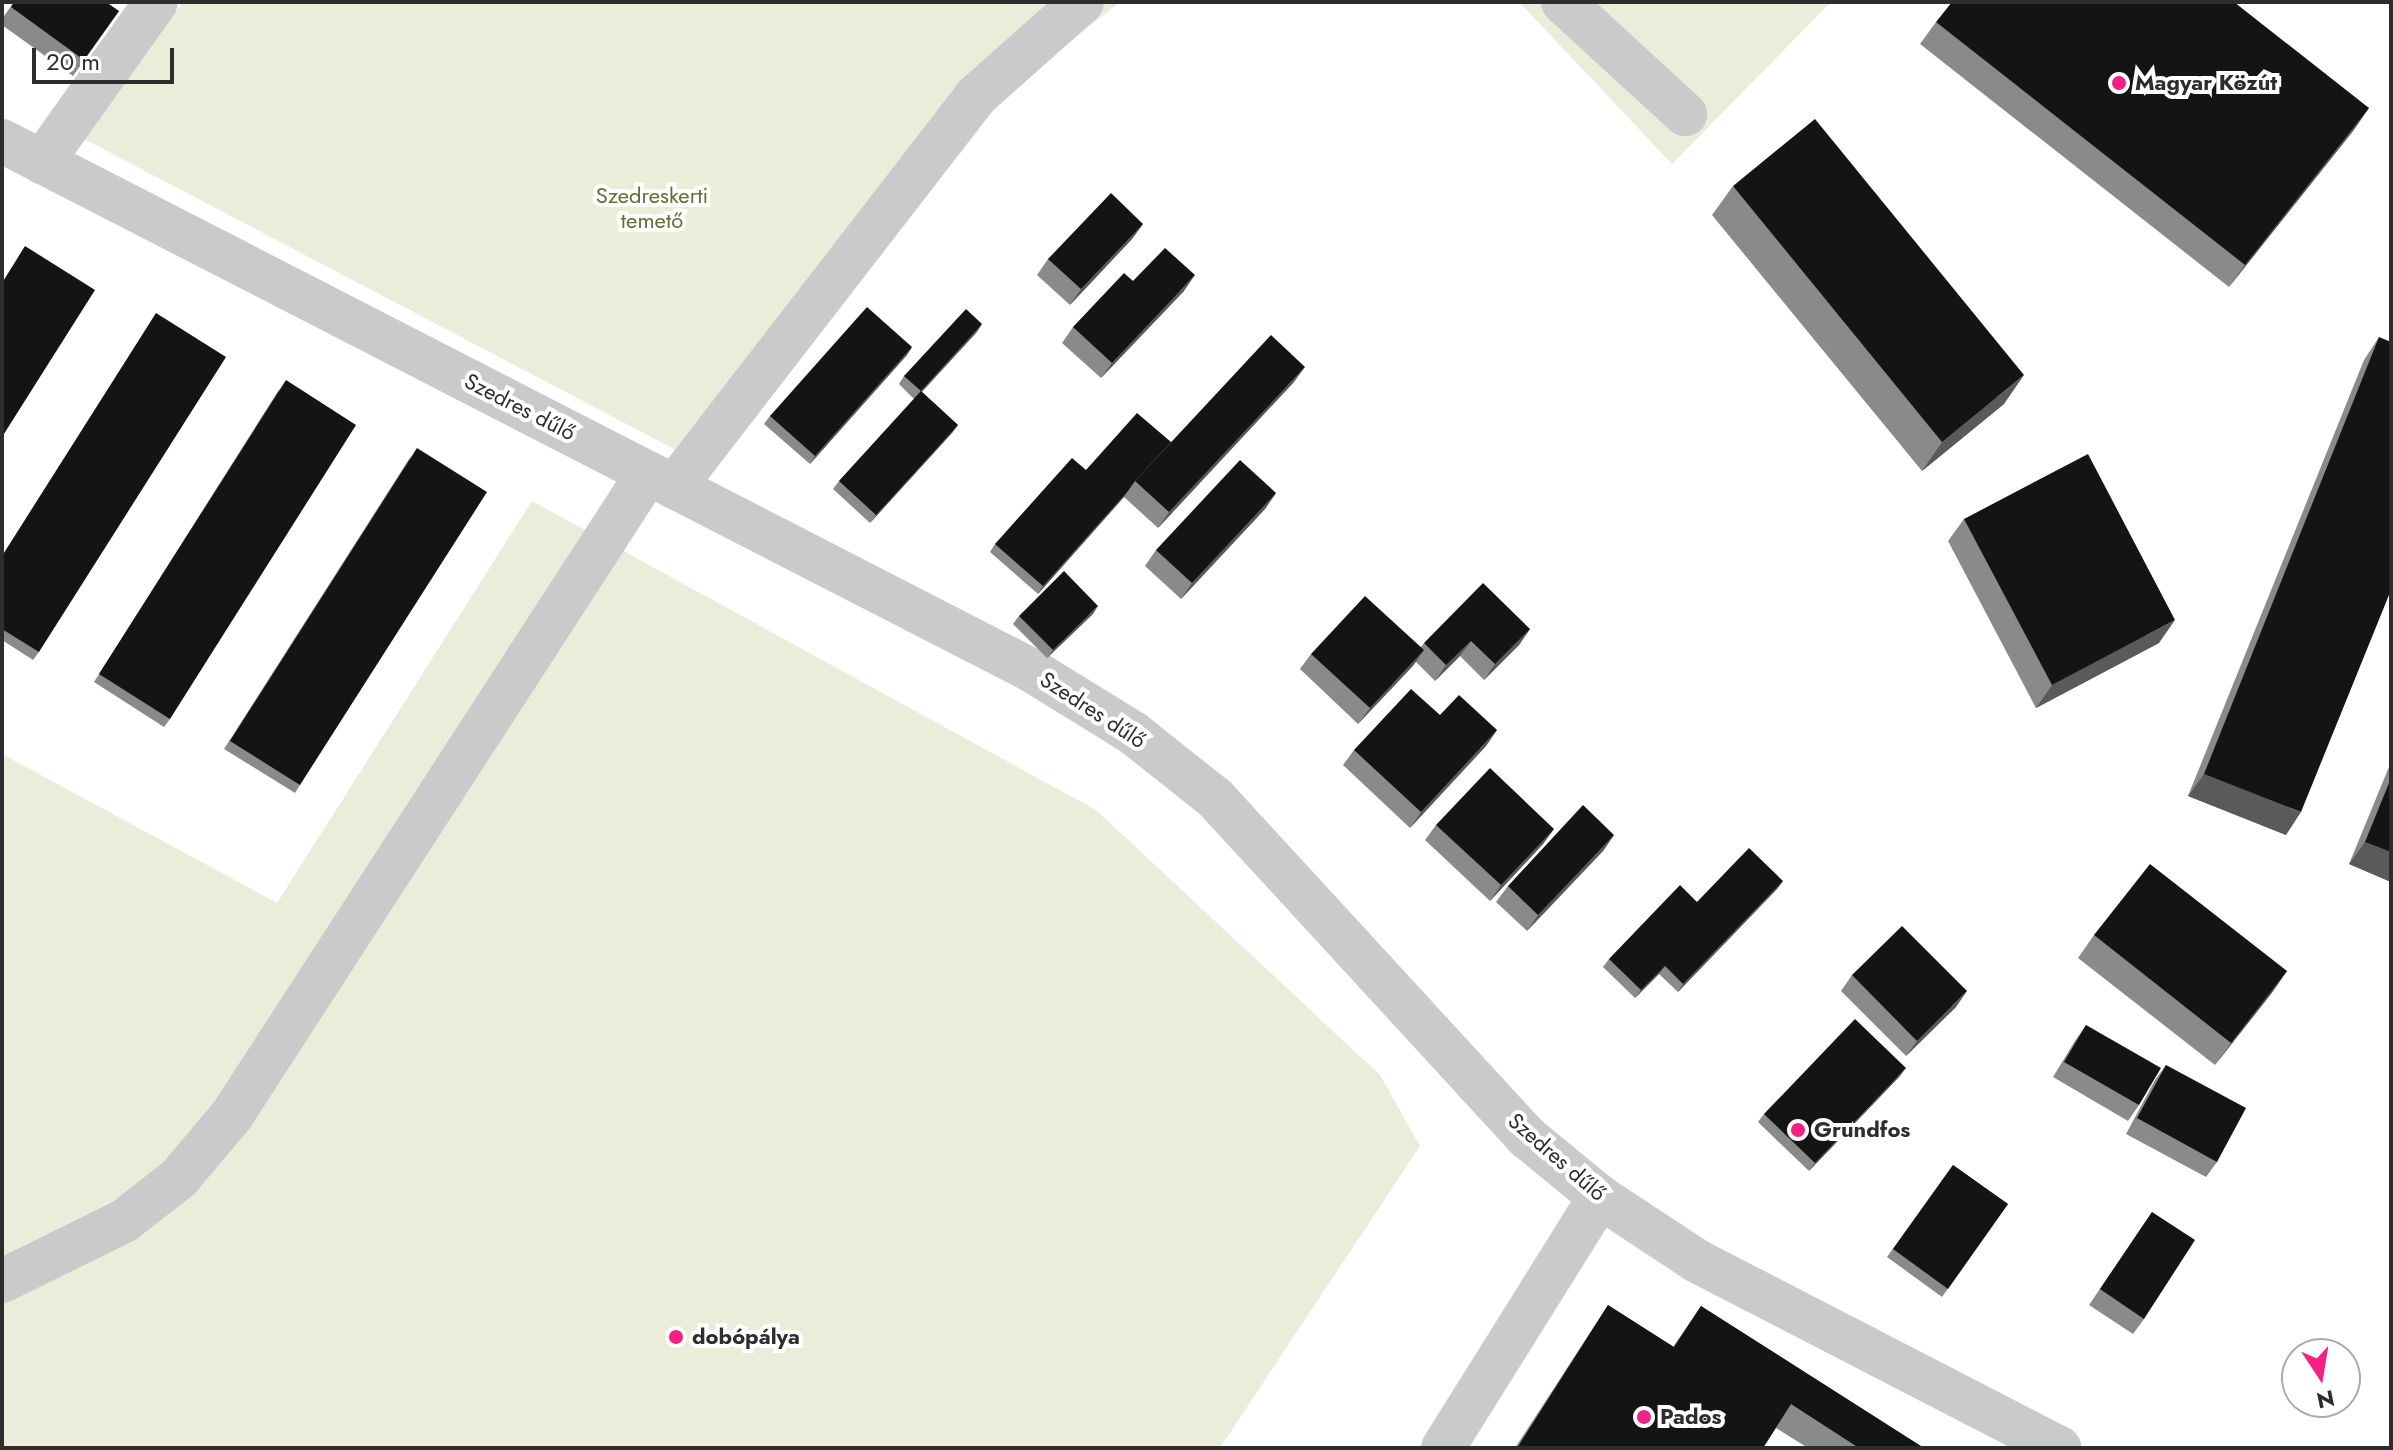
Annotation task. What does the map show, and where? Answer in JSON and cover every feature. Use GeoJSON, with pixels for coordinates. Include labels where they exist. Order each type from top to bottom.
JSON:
{"type":"FeatureCollection","features":[{"type":"Feature","properties":{"kind":"street"},"geometry":{"type":"LineString","coordinates":[[42,162],[156,2]]}},
{"type":"Feature","properties":{"kind":"street"},"geometry":{"type":"LineString","coordinates":[[2,1281],[124,1221],[179,1178],[232,1115],[661,480],[975,97],[1082,2]]}},
{"type":"Feature","properties":{"kind":"street"},"geometry":{"type":"LineString","coordinates":[[1563,2],[1685,114]]}},
{"type":"Feature","properties":{"kind":"street","name":"Szedres dűlő"},"geometry":{"type":"LineString","coordinates":[[2,141],[1031,670],[1133,733],[1215,798],[1528,1138],[1600,1197],[1697,1261],[2060,1448]]}},
{"type":"Feature","properties":{"kind":"street"},"geometry":{"type":"LineString","coordinates":[[1443,1448],[1600,1197]]}},
{"type":"Feature","properties":{"kind":"green space","name":"Szedreskerti temető"},"geometry":{"type":"Polygon","coordinates":[[[183,2],[1120,2],[1002,95],[695,460],[84,139],[183,2]]]}},
{"type":"Feature","properties":{"kind":"green space"},"geometry":{"type":"Polygon","coordinates":[[[1519,2],[1831,2],[1672,164],[1519,2]]]}},
{"type":"Feature","properties":{"kind":"green space"},"geometry":{"type":"Polygon","coordinates":[[[532,501],[1096,810],[1380,1075],[1420,1146],[1220,1448],[2,1448],[2,754],[277,903],[532,501]]]}},
{"type":"Feature","properties":{"kind":"building"},"geometry":{"type":"Polygon","coordinates":[[[14,2],[106,2],[119,11],[84,60],[11,7],[14,2]]]}},
{"type":"Feature","properties":{"kind":"building"},"geometry":{"type":"Polygon","coordinates":[[[1952,2],[2234,2],[2369,108],[2245,265],[1936,22],[1952,2]]]}},
{"type":"Feature","properties":{"kind":"building"},"geometry":{"type":"Polygon","coordinates":[[[1815,119],[2024,375],[1942,442],[1733,186],[1815,119]]]}},
{"type":"Feature","properties":{"kind":"building"},"geometry":{"type":"Polygon","coordinates":[[[1111,193],[1143,224],[1081,289],[1048,259],[1111,193]]]}},
{"type":"Feature","properties":{"kind":"building"},"geometry":{"type":"Polygon","coordinates":[[[25,246],[95,290],[2,437],[2,283],[25,246]]]}},
{"type":"Feature","properties":{"kind":"building"},"geometry":{"type":"Polygon","coordinates":[[[1165,248],[1195,275],[1112,363],[1073,327],[1124,273],[1133,281],[1165,248]]]}},
{"type":"Feature","properties":{"kind":"building"},"geometry":{"type":"Polygon","coordinates":[[[867,307],[912,347],[815,456],[770,416],[867,307]]]}},
{"type":"Feature","properties":{"kind":"building"},"geometry":{"type":"Polygon","coordinates":[[[966,309],[982,324],[921,391],[904,376],[966,309]]]}},
{"type":"Feature","properties":{"kind":"building"},"geometry":{"type":"Polygon","coordinates":[[[156,313],[226,357],[39,652],[2,629],[2,556],[156,313]]]}},
{"type":"Feature","properties":{"kind":"building"},"geometry":{"type":"Polygon","coordinates":[[[1271,335],[1305,367],[1169,512],[1135,481],[1271,335]]]}},
{"type":"Feature","properties":{"kind":"building"},"geometry":{"type":"Polygon","coordinates":[[[2379,337],[2391,342],[2391,590],[2301,812],[2204,774],[2379,337]]]}},
{"type":"Feature","properties":{"kind":"building"},"geometry":{"type":"Polygon","coordinates":[[[286,380],[356,425],[170,719],[99,674],[286,380]]]}},
{"type":"Feature","properties":{"kind":"building"},"geometry":{"type":"Polygon","coordinates":[[[921,391],[958,425],[876,515],[839,481],[921,391]]]}},
{"type":"Feature","properties":{"kind":"building"},"geometry":{"type":"Polygon","coordinates":[[[1137,413],[1171,442],[1043,586],[995,544],[1072,458],[1086,470],[1137,413]]]}},
{"type":"Feature","properties":{"kind":"building"},"geometry":{"type":"Polygon","coordinates":[[[417,448],[487,492],[300,785],[230,741],[417,448]]]}},
{"type":"Feature","properties":{"kind":"building"},"geometry":{"type":"Polygon","coordinates":[[[2088,454],[2175,620],[2052,685],[1964,519],[2088,454]]]}},
{"type":"Feature","properties":{"kind":"building"},"geometry":{"type":"Polygon","coordinates":[[[1240,460],[1276,493],[1192,583],[1156,550],[1240,460]]]}},
{"type":"Feature","properties":{"kind":"building"},"geometry":{"type":"Polygon","coordinates":[[[1064,571],[1098,606],[1053,650],[1019,616],[1064,571]]]}},
{"type":"Feature","properties":{"kind":"building"},"geometry":{"type":"Polygon","coordinates":[[[1483,583],[1530,629],[1495,664],[1471,641],[1446,665],[1424,643],[1483,583]]]}},
{"type":"Feature","properties":{"kind":"building"},"geometry":{"type":"Polygon","coordinates":[[[1365,596],[1424,650],[1370,708],[1311,654],[1365,596]]]}},
{"type":"Feature","properties":{"kind":"building"},"geometry":{"type":"Polygon","coordinates":[[[1411,689],[1440,715],[1459,695],[1497,730],[1421,812],[1354,750],[1411,689]]]}},
{"type":"Feature","properties":{"kind":"building"},"geometry":{"type":"Polygon","coordinates":[[[1490,768],[1554,829],[1501,885],[1436,825],[1490,768]]]}},
{"type":"Feature","properties":{"kind":"building"},"geometry":{"type":"Polygon","coordinates":[[[2391,778],[2391,852],[2365,842],[2391,778]]]}},
{"type":"Feature","properties":{"kind":"building"},"geometry":{"type":"Polygon","coordinates":[[[1583,805],[1614,835],[1538,915],[1508,886],[1583,805]]]}},
{"type":"Feature","properties":{"kind":"building"},"geometry":{"type":"Polygon","coordinates":[[[1749,848],[1783,881],[1683,984],[1665,966],[1641,990],[1609,959],[1680,885],[1697,902],[1749,848]]]}},
{"type":"Feature","properties":{"kind":"building"},"geometry":{"type":"Polygon","coordinates":[[[2150,864],[2287,971],[2231,1043],[2094,935],[2150,864]]]}},
{"type":"Feature","properties":{"kind":"building"},"geometry":{"type":"Polygon","coordinates":[[[1902,926],[1967,991],[1917,1041],[1852,975],[1902,926]]]}},
{"type":"Feature","properties":{"kind":"building"},"geometry":{"type":"Polygon","coordinates":[[[1855,1019],[1906,1068],[1815,1163],[1764,1114],[1855,1019]]]}},
{"type":"Feature","properties":{"kind":"building"},"geometry":{"type":"Polygon","coordinates":[[[2086,1025],[2161,1068],[2139,1105],[2064,1062],[2086,1025]]]}},
{"type":"Feature","properties":{"kind":"building"},"geometry":{"type":"Polygon","coordinates":[[[2166,1065],[2246,1108],[2217,1162],[2137,1118],[2166,1065]]]}},
{"type":"Feature","properties":{"kind":"building"},"geometry":{"type":"Polygon","coordinates":[[[1953,1165],[2008,1204],[1948,1289],[1893,1249],[1953,1165]]]}},
{"type":"Feature","properties":{"kind":"building"},"geometry":{"type":"Polygon","coordinates":[[[2152,1212],[2195,1240],[2144,1319],[2100,1289],[2152,1212]]]}},
{"type":"Feature","properties":{"kind":"building"},"geometry":{"type":"Polygon","coordinates":[[[1608,1305],[1674,1347],[1701,1306],[1924,1448],[1859,1448],[1791,1404],[1763,1448],[1517,1448],[1608,1305]]]}},
{"type":"Feature","properties":{"kind":"place","name":"Magyar Közút"},"geometry":{"type":"Point","coordinates":[2119,83]}},
{"type":"Feature","properties":{"kind":"place","name":"Grundfos"},"geometry":{"type":"Point","coordinates":[1798,1130]}},
{"type":"Feature","properties":{"kind":"place","name":"dobópálya"},"geometry":{"type":"Point","coordinates":[676,1337]}},
{"type":"Feature","properties":{"kind":"place","name":"Pados"},"geometry":{"type":"Point","coordinates":[1644,1417]}}]}
